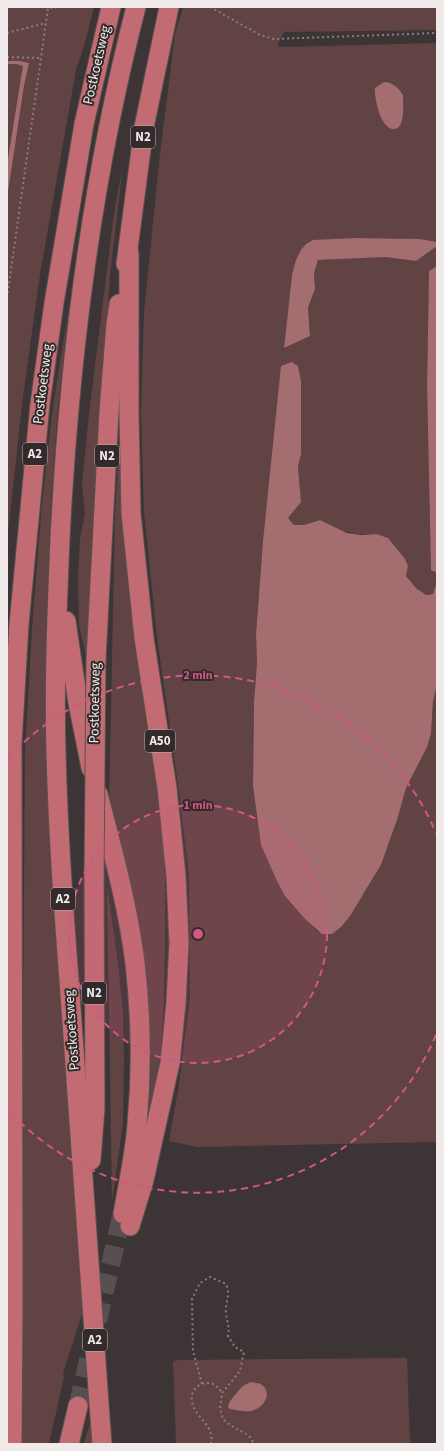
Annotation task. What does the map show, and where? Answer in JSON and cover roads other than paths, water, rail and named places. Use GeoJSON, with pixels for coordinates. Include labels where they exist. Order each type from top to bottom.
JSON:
{"type":"FeatureCollection","features":[{"type":"Feature","properties":{"kind":"highway","name":"Postkoetsweg"},"geometry":{"type":"LineString","coordinates":[[12,1444],[12,744],[19,624],[40,404],[54,303],[84,124],[111,7]]}},
{"type":"Feature","properties":{"kind":"highway","name":"Postkoetsweg"},"geometry":{"type":"LineString","coordinates":[[102,1444],[61,878],[56,738],[56,631],[63,487],[68,420],[80,306],[94,212],[110,123],[136,7]]}},
{"type":"Feature","properties":{"kind":"highway","name":"Postkoetsweg"},"geometry":{"type":"LineString","coordinates":[[87,1222],[95,1108],[94,878],[96,660],[116,324],[128,253],[144,127],[167,15]]}},
{"type":"Feature","properties":{"kind":"highway","name":"Postkoetsweg"},"geometry":{"type":"LineString","coordinates":[[58,575],[87,752],[112,848],[135,962],[139,1011],[140,1059],[137,1124],[126,1220],[144,1180],[170,1063],[176,1002],[179,943],[176,876],[167,788],[144,638],[131,513],[128,253]]}},
{"type":"Feature","properties":{"kind":"highway","name":"Postkoetsweg"},"geometry":{"type":"LineString","coordinates":[[7,922],[12,886]]}},
{"type":"Feature","properties":{"kind":"highway"},"geometry":{"type":"LineString","coordinates":[[69,1444],[78,1406]]}},
{"type":"Feature","properties":{"kind":"tunnel"},"geometry":{"type":"LineString","coordinates":[[78,1406],[122,1215]]}}]}
